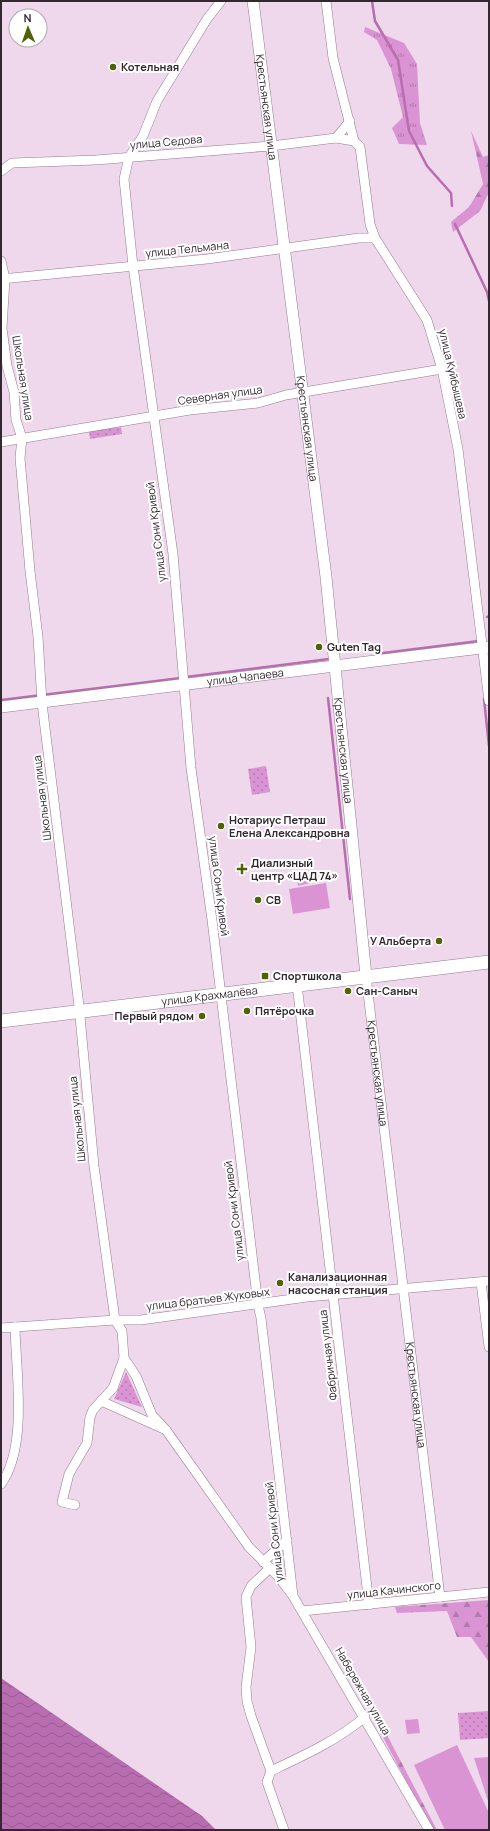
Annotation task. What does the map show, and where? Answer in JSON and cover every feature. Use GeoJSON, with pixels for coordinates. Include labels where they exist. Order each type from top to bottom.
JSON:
{"type":"FeatureCollection","features":[{"type":"Feature","properties":{"kind":"main road","name":"улица Крахмалёва"},"geometry":{"type":"LineString","coordinates":[[1,1021],[221,993],[489,962]]}},
{"type":"Feature","properties":{"kind":"street","name":"улица Сони Кривой"},"geometry":{"type":"LineString","coordinates":[[221,1],[207,19],[157,101],[143,136],[130,157],[124,179],[133,266],[173,554],[191,768],[221,993],[258,1305],[268,1372],[293,1596]]}},
{"type":"Feature","properties":{"kind":"street","name":"Крестьянская улица"},"geometry":{"type":"LineString","coordinates":[[253,1],[304,392],[336,665],[366,976],[405,1289],[440,1597]]}},
{"type":"Feature","properties":{"kind":"street","name":"улица Куйбышева"},"geometry":{"type":"LineString","coordinates":[[326,1],[333,58],[354,141],[360,147],[370,224],[375,238],[427,320],[442,369],[458,449],[480,637],[486,647],[489,701]]}},
{"type":"Feature","properties":{"kind":"street"},"geometry":{"type":"LineString","coordinates":[[336,138],[350,121]]}},
{"type":"Feature","properties":{"kind":"street","name":"улица Седова"},"geometry":{"type":"LineString","coordinates":[[1,160],[12,163],[96,160],[271,146],[336,138],[354,141]]}},
{"type":"Feature","properties":{"kind":"street"},"geometry":{"type":"LineString","coordinates":[[1,171],[12,163]]}},
{"type":"Feature","properties":{"kind":"street","name":"улица Тельмана"},"geometry":{"type":"LineString","coordinates":[[3,279],[207,260],[359,238],[375,238]]}},
{"type":"Feature","properties":{"kind":"street","name":"Школьная улица"},"geometry":{"type":"LineString","coordinates":[[1,261],[3,279],[3,336],[7,366],[14,392],[16,420],[22,438],[20,458],[30,571],[38,637],[42,703],[80,1011],[94,1166],[115,1320],[122,1331],[124,1358],[113,1388],[101,1401],[90,1417],[86,1443],[70,1471],[62,1502],[75,1505]]}},
{"type":"Feature","properties":{"kind":"street"},"geometry":{"type":"LineString","coordinates":[[424,372],[438,357]]}},
{"type":"Feature","properties":{"kind":"street","name":"Северная улица"},"geometry":{"type":"LineString","coordinates":[[1,442],[190,410],[258,403],[286,395],[442,369]]}},
{"type":"Feature","properties":{"kind":"street","name":"улица Чапаева"},"geometry":{"type":"LineString","coordinates":[[1,707],[486,647]]}},
{"type":"Feature","properties":{"kind":"street","name":"Фабричная улица"},"geometry":{"type":"LineString","coordinates":[[296,984],[369,1605]]}},
{"type":"Feature","properties":{"kind":"street"},"geometry":{"type":"LineString","coordinates":[[485,1282],[489,1347]]}},
{"type":"Feature","properties":{"kind":"street","name":"улица братьев Жуковых"},"geometry":{"type":"LineString","coordinates":[[1,1328],[115,1320],[141,1320],[307,1297],[485,1282]]}},
{"type":"Feature","properties":{"kind":"street"},"geometry":{"type":"LineString","coordinates":[[99,1321],[122,1331]]}},
{"type":"Feature","properties":{"kind":"street"},"geometry":{"type":"LineString","coordinates":[[1,1484],[13,1459],[19,1427],[15,1327]]}},
{"type":"Feature","properties":{"kind":"street","name":"Школьная улица"},"geometry":{"type":"LineString","coordinates":[[124,1358],[140,1383],[152,1415],[166,1430]]}},
{"type":"Feature","properties":{"kind":"street"},"geometry":{"type":"LineString","coordinates":[[101,1401],[166,1430]]}},
{"type":"Feature","properties":{"kind":"street","name":"Набережная улица"},"geometry":{"type":"LineString","coordinates":[[166,1430],[249,1547],[278,1576],[293,1596],[365,1717],[429,1830]]}},
{"type":"Feature","properties":{"kind":"street"},"geometry":{"type":"LineString","coordinates":[[284,1830],[267,1782],[271,1771],[247,1701],[246,1687],[251,1647],[246,1597],[251,1586],[266,1565],[287,1540]]}},
{"type":"Feature","properties":{"kind":"street","name":"улица Качинского"},"geometry":{"type":"LineString","coordinates":[[302,1612],[489,1592]]}},
{"type":"Feature","properties":{"kind":"street"},"geometry":{"type":"LineString","coordinates":[[271,1771],[315,1750],[345,1733],[365,1717]]}},
{"type":"Feature","properties":{"kind":"green space"},"geometry":{"type":"Polygon","coordinates":[[[365,27],[404,43],[417,64],[420,123],[427,145],[399,144],[392,128],[403,117],[391,69],[377,40],[364,32],[365,27]]]}},
{"type":"Feature","properties":{"kind":"green space"},"geometry":{"type":"Polygon","coordinates":[[[471,131],[483,157],[489,155],[489,192],[480,211],[453,232],[451,222],[469,207],[483,184],[471,131]]]}},
{"type":"Feature","properties":{"kind":"green space"},"geometry":{"type":"Polygon","coordinates":[[[121,427],[122,434],[90,439],[89,431],[121,427]]]}},
{"type":"Feature","properties":{"kind":"green space"},"geometry":{"type":"Polygon","coordinates":[[[266,766],[270,792],[252,795],[248,769],[266,766]]]}},
{"type":"Feature","properties":{"kind":"green space"},"geometry":{"type":"Polygon","coordinates":[[[309,875],[310,883],[298,886],[297,877],[309,875]]]}},
{"type":"Feature","properties":{"kind":"green space"},"geometry":{"type":"Polygon","coordinates":[[[326,883],[330,908],[293,914],[289,889],[326,883]]]}},
{"type":"Feature","properties":{"kind":"green space"},"geometry":{"type":"Polygon","coordinates":[[[126,1372],[142,1407],[114,1399],[126,1372]]]}},
{"type":"Feature","properties":{"kind":"green space"},"geometry":{"type":"Polygon","coordinates":[[[489,1600],[489,1662],[471,1637],[457,1637],[447,1611],[397,1613],[395,1607],[489,1600]]]}},
{"type":"Feature","properties":{"kind":"green space"},"geometry":{"type":"Polygon","coordinates":[[[489,1711],[489,1738],[460,1740],[458,1713],[489,1711]]]}},
{"type":"Feature","properties":{"kind":"green space"},"geometry":{"type":"Polygon","coordinates":[[[418,1719],[420,1733],[407,1734],[405,1720],[418,1719]]]}},
{"type":"Feature","properties":{"kind":"green space"},"geometry":{"type":"Polygon","coordinates":[[[379,1720],[437,1830],[432,1830],[375,1722],[379,1720]]]}},
{"type":"Feature","properties":{"kind":"green space"},"geometry":{"type":"Polygon","coordinates":[[[457,1745],[489,1813],[489,1830],[445,1830],[414,1765],[457,1745]]]}},
{"type":"Feature","properties":{"kind":"green space"},"geometry":{"type":"Polygon","coordinates":[[[489,1757],[489,1804],[474,1758],[489,1757]]]}},
{"type":"Feature","properties":{"kind":"water"},"geometry":{"type":"Polygon","coordinates":[[[1,1678],[202,1816],[216,1830],[1,1830],[1,1678]]]}},
{"type":"Feature","properties":{"kind":"waterway"},"geometry":{"type":"LineString","coordinates":[[372,1],[375,21],[398,60],[409,131],[427,166],[451,193],[452,206]]}},
{"type":"Feature","properties":{"kind":"waterway"},"geometry":{"type":"LineString","coordinates":[[455,224],[487,292],[489,301]]}},
{"type":"Feature","properties":{"kind":"waterway"},"geometry":{"type":"LineString","coordinates":[[383,653],[479,641]]}},
{"type":"Feature","properties":{"kind":"waterway"},"geometry":{"type":"LineString","coordinates":[[186,677],[329,659]]}},
{"type":"Feature","properties":{"kind":"waterway"},"geometry":{"type":"LineString","coordinates":[[1,700],[181,678]]}},
{"type":"Feature","properties":{"kind":"waterway"},"geometry":{"type":"LineString","coordinates":[[328,698],[350,899]]}},
{"type":"Feature","properties":{"kind":"waterway"},"geometry":{"type":"LineString","coordinates":[[484,699],[489,746]]}},
{"type":"Feature","properties":{"kind":"place","name":"Котельная"},"geometry":{"type":"Point","coordinates":[113,67]}},
{"type":"Feature","properties":{"kind":"place","name":"Guten Tag"},"geometry":{"type":"Point","coordinates":[319,647]}},
{"type":"Feature","properties":{"kind":"place","name":"Нотариус Петраш Елена Александровна"},"geometry":{"type":"Point","coordinates":[221,826]}},
{"type":"Feature","properties":{"kind":"place","name":"Диализный центр «ЦАД 74»"},"geometry":{"type":"Point","coordinates":[242,869]}},
{"type":"Feature","properties":{"kind":"place","name":"СВ"},"geometry":{"type":"Point","coordinates":[258,900]}},
{"type":"Feature","properties":{"kind":"place","name":"У Альберта"},"geometry":{"type":"Point","coordinates":[439,941]}},
{"type":"Feature","properties":{"kind":"place","name":"Спортшкола"},"geometry":{"type":"Point","coordinates":[265,976]}},
{"type":"Feature","properties":{"kind":"place","name":"Сан-Саныч"},"geometry":{"type":"Point","coordinates":[348,991]}},
{"type":"Feature","properties":{"kind":"place","name":"Пятёрочка"},"geometry":{"type":"Point","coordinates":[247,1011]}},
{"type":"Feature","properties":{"kind":"place","name":"Первый рядом"},"geometry":{"type":"Point","coordinates":[202,1016]}},
{"type":"Feature","properties":{"kind":"place","name":"Канализационная насосная станция"},"geometry":{"type":"Point","coordinates":[280,1283]}}]}
